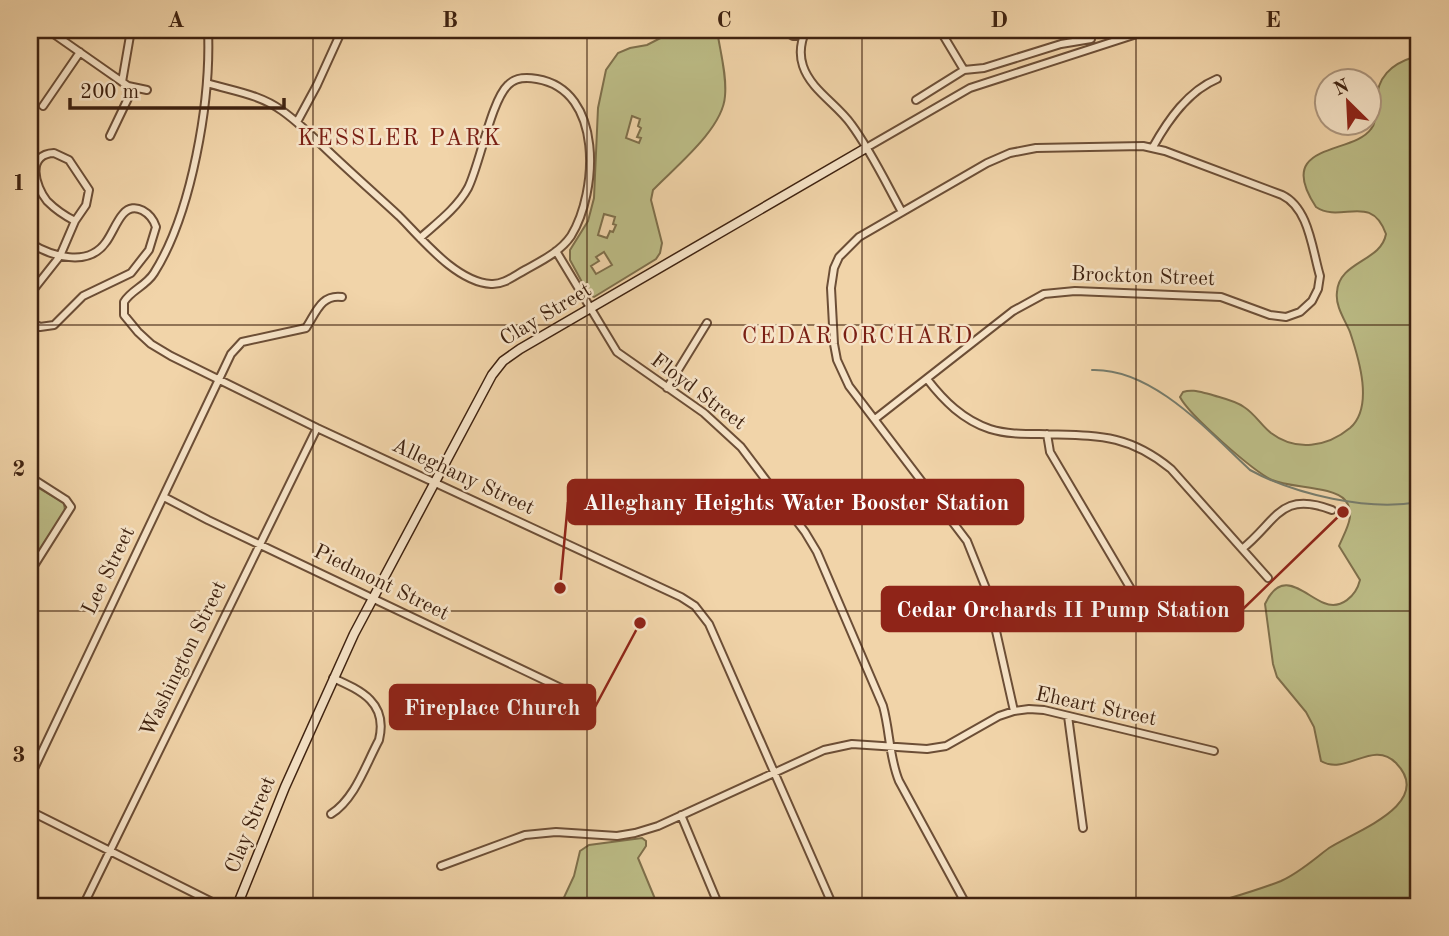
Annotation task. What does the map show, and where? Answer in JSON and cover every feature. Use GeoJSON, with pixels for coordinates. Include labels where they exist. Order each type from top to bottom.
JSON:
{"type":"FeatureCollection","features":[{"type":"Feature","properties":{"kind":"street"},"geometry":{"type":"LineString","coordinates":[[30,40],[37,30]]}},
{"type":"Feature","properties":{"kind":"street"},"geometry":{"type":"LineString","coordinates":[[48,30],[122,82],[133,88],[148,90]]}},
{"type":"Feature","properties":{"kind":"street"},"geometry":{"type":"LineString","coordinates":[[122,82],[131,30]]}},
{"type":"Feature","properties":{"kind":"street"},"geometry":{"type":"LineString","coordinates":[[208,30],[207,83],[262,99],[297,122],[420,238],[450,265],[471,278],[490,284],[506,281],[556,251],[570,237],[581,212],[589,169],[589,141],[583,116],[574,101],[558,87],[536,78],[519,78],[503,90],[468,186],[453,208],[420,238]]}},
{"type":"Feature","properties":{"kind":"street"},"geometry":{"type":"LineString","coordinates":[[297,122],[342,30]]}},
{"type":"Feature","properties":{"kind":"street"},"geometry":{"type":"LineString","coordinates":[[726,31],[734,30]]}},
{"type":"Feature","properties":{"kind":"street"},"geometry":{"type":"LineString","coordinates":[[783,30],[793,36],[803,32]]}},
{"type":"Feature","properties":{"kind":"street"},"geometry":{"type":"LineString","coordinates":[[940,30],[964,70]]}},
{"type":"Feature","properties":{"kind":"street","name":"Clay Street"},"geometry":{"type":"LineString","coordinates":[[237,906],[333,678],[492,375],[507,358],[970,88],[1149,30]]}},
{"type":"Feature","properties":{"kind":"street"},"geometry":{"type":"LineString","coordinates":[[803,32],[803,65],[810,79],[848,119],[902,212]]}},
{"type":"Feature","properties":{"kind":"street"},"geometry":{"type":"LineString","coordinates":[[916,100],[964,70],[985,68],[1061,44],[1091,39]]}},
{"type":"Feature","properties":{"kind":"street"},"geometry":{"type":"LineString","coordinates":[[43,106],[80,52]]}},
{"type":"Feature","properties":{"kind":"street"},"geometry":{"type":"LineString","coordinates":[[1153,148],[1192,93],[1217,79]]}},
{"type":"Feature","properties":{"kind":"street","name":"Alleghany Street"},"geometry":{"type":"LineString","coordinates":[[207,83],[195,168],[177,222],[154,273],[144,286],[127,297],[122,308],[131,324],[151,344],[219,379],[695,606],[709,624],[833,906]]}},
{"type":"Feature","properties":{"kind":"street"},"geometry":{"type":"LineString","coordinates":[[110,136],[133,88]]}},
{"type":"Feature","properties":{"kind":"street","name":"Brockton Street"},"geometry":{"type":"LineString","coordinates":[[875,419],[1013,310],[1044,294],[1060,291],[1222,297],[1278,317],[1293,316],[1307,307],[1318,289],[1320,276],[1304,219],[1294,202],[1269,190],[1153,148],[1036,148],[1010,153],[987,163],[859,237],[839,257],[832,277],[834,344],[838,360],[849,386],[967,541],[987,591],[1014,710]]}},
{"type":"Feature","properties":{"kind":"street"},"geometry":{"type":"LineString","coordinates":[[30,294],[60,256],[89,197],[87,186],[67,158],[54,153],[44,154],[36,162],[35,171],[41,191],[53,206],[75,221]]}},
{"type":"Feature","properties":{"kind":"street"},"geometry":{"type":"LineString","coordinates":[[30,243],[60,256],[78,257],[97,251],[105,244],[122,214],[128,210],[145,211],[156,224],[156,233],[149,250],[131,273],[83,296],[49,327],[40,327],[30,322]]}},
{"type":"Feature","properties":{"kind":"street","name":"Floyd Street"},"geometry":{"type":"LineString","coordinates":[[556,251],[617,352],[704,413],[741,447],[805,532],[817,552],[883,706],[893,766],[899,781],[967,906]]}},
{"type":"Feature","properties":{"kind":"street","name":"Lee Street"},"geometry":{"type":"LineString","coordinates":[[30,777],[225,364],[242,342],[306,328],[326,298],[333,295],[342,297]]}},
{"type":"Feature","properties":{"kind":"street"},"geometry":{"type":"LineString","coordinates":[[667,388],[707,323]]}},
{"type":"Feature","properties":{"kind":"street"},"geometry":{"type":"LineString","coordinates":[[927,379],[955,410],[973,421],[1008,433],[1112,439],[1139,446],[1153,454],[1171,469],[1268,578]]}},
{"type":"Feature","properties":{"kind":"street","name":"Washington Street"},"geometry":{"type":"LineString","coordinates":[[83,906],[317,428]]}},
{"type":"Feature","properties":{"kind":"street"},"geometry":{"type":"LineString","coordinates":[[1047,435],[1050,452],[1138,601]]}},
{"type":"Feature","properties":{"kind":"street"},"geometry":{"type":"LineString","coordinates":[[30,477],[66,500],[71,507],[30,572]]}},
{"type":"Feature","properties":{"kind":"street","name":"Piedmont Street"},"geometry":{"type":"LineString","coordinates":[[164,497],[584,699]]}},
{"type":"Feature","properties":{"kind":"street"},"geometry":{"type":"LineString","coordinates":[[1242,550],[1259,536],[1285,506],[1308,503],[1332,510]]}},
{"type":"Feature","properties":{"kind":"street"},"geometry":{"type":"LineString","coordinates":[[331,814],[340,809],[349,797],[382,731],[380,714],[367,696],[333,678]]}},
{"type":"Feature","properties":{"kind":"street","name":"Eheart Street"},"geometry":{"type":"LineString","coordinates":[[441,866],[525,835],[556,832],[623,835],[648,829],[837,746],[852,744],[927,749],[946,746],[1014,710],[1044,710],[1214,751]]}},
{"type":"Feature","properties":{"kind":"street"},"geometry":{"type":"LineString","coordinates":[[1068,716],[1083,828]]}},
{"type":"Feature","properties":{"kind":"street"},"geometry":{"type":"LineString","coordinates":[[30,811],[220,906]]}},
{"type":"Feature","properties":{"kind":"street"},"geometry":{"type":"LineString","coordinates":[[681,815],[719,906]]}},
{"type":"Feature","properties":{"kind":"green space"},"geometry":{"type":"Polygon","coordinates":[[[676,30],[717,30],[725,96],[722,109],[707,134],[653,190],[651,200],[662,243],[660,253],[656,259],[594,297],[589,295],[570,260],[570,250],[588,221],[594,198],[598,108],[606,70],[618,53],[647,45],[676,30]],[[632,116],[626,138],[639,143],[641,138],[637,137],[641,128],[638,126],[640,119],[632,116]],[[604,214],[598,235],[607,238],[610,231],[613,232],[615,217],[604,214]],[[604,252],[596,257],[599,261],[591,266],[596,274],[612,265],[604,252]]]}},
{"type":"Feature","properties":{"kind":"green space"},"geometry":{"type":"Polygon","coordinates":[[[1419,57],[1419,906],[1204,906],[1288,878],[1329,848],[1386,815],[1399,804],[1406,791],[1406,778],[1396,763],[1387,757],[1369,756],[1340,764],[1321,761],[1314,727],[1306,712],[1277,677],[1273,664],[1265,604],[1272,593],[1286,585],[1324,603],[1336,605],[1347,600],[1358,586],[1360,580],[1339,546],[1349,523],[1348,505],[1339,495],[1331,492],[1280,483],[1263,475],[1208,429],[1180,397],[1183,392],[1193,391],[1232,401],[1248,410],[1271,433],[1301,445],[1331,439],[1350,428],[1357,419],[1363,396],[1360,369],[1350,332],[1339,308],[1337,292],[1339,282],[1345,274],[1377,251],[1386,234],[1380,221],[1372,214],[1364,211],[1326,211],[1316,207],[1305,186],[1304,171],[1310,161],[1321,153],[1363,136],[1382,136],[1382,79],[1398,63],[1419,57]]]}},
{"type":"Feature","properties":{"kind":"green space"},"geometry":{"type":"Polygon","coordinates":[[[30,483],[64,503],[65,511],[30,564],[30,483]]]}},
{"type":"Feature","properties":{"kind":"green space"},"geometry":{"type":"Polygon","coordinates":[[[642,838],[646,841],[646,846],[638,858],[658,906],[560,906],[574,876],[580,851],[589,845],[642,838]]]}},
{"type":"Feature","properties":{"kind":"waterway"},"geometry":{"type":"LineString","coordinates":[[1092,370],[1115,372],[1137,379],[1158,391],[1198,421],[1250,470],[1268,479],[1333,499],[1378,504],[1419,502]]}},
{"type":"Feature","properties":{"kind":"place","name":"Cedar Orchards II Pump Station"},"geometry":{"type":"Point","coordinates":[1343,512]}},
{"type":"Feature","properties":{"kind":"place","name":"Alleghany Heights Water Booster Station"},"geometry":{"type":"Point","coordinates":[560,588]}},
{"type":"Feature","properties":{"kind":"place","name":"Fireplace Church"},"geometry":{"type":"Point","coordinates":[640,623]}},
{"type":"Feature","properties":{"kind":"district","name":"KESSLER PARK"},"geometry":{"type":"Point","coordinates":[400,138]}},
{"type":"Feature","properties":{"kind":"district","name":"CEDAR ORCHARD"},"geometry":{"type":"Point","coordinates":[858,336]}}]}
